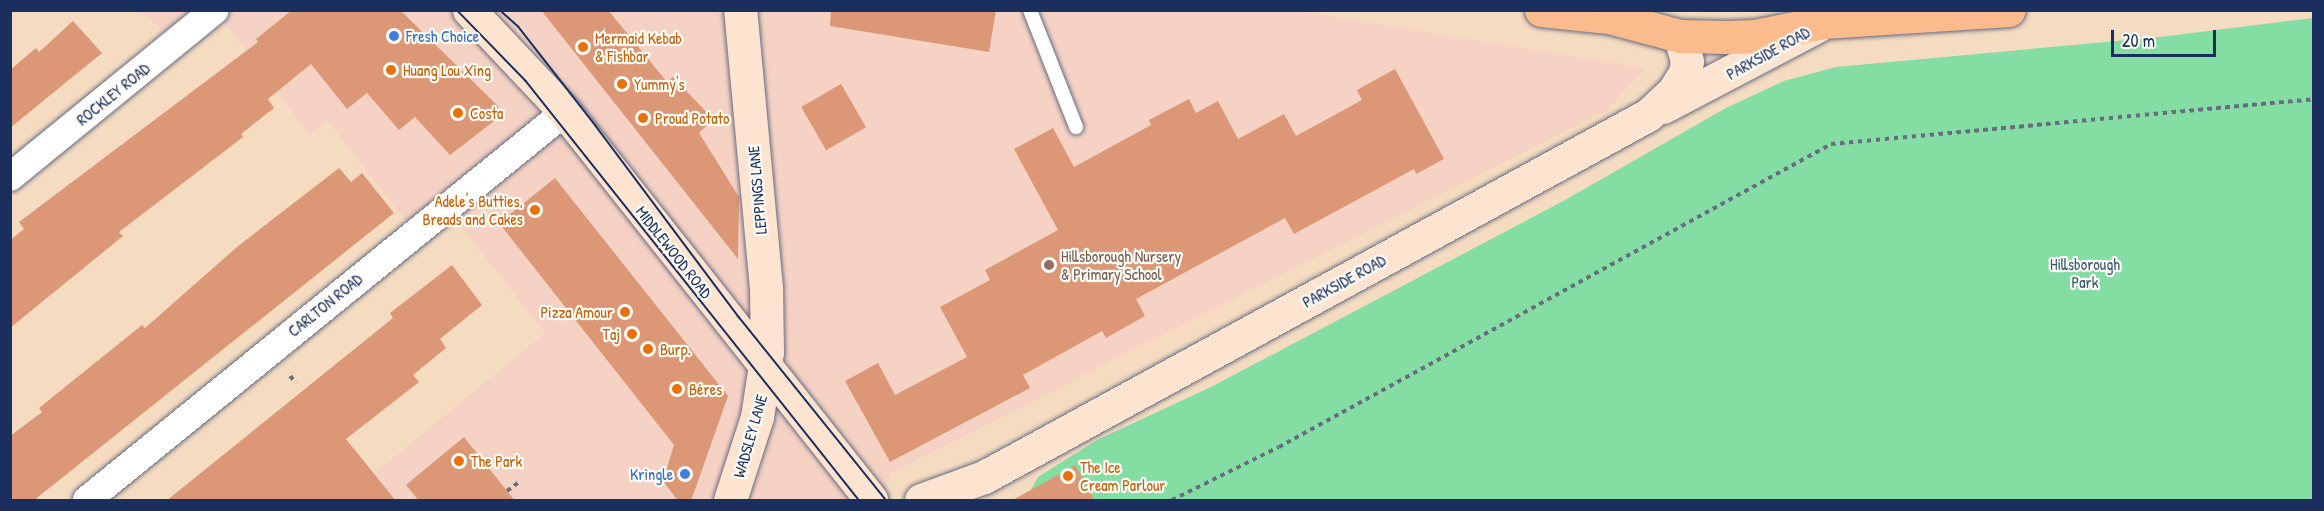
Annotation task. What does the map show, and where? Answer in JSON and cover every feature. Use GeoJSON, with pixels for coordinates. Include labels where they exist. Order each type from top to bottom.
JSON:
{"type":"FeatureCollection","features":[{"type":"Feature","properties":{"kind":"main road"},"geometry":{"type":"LineString","coordinates":[[1541,10],[1609,16],[1680,36]]}},
{"type":"Feature","properties":{"kind":"main road"},"geometry":{"type":"LineString","coordinates":[[1609,16],[1644,10],[1669,21],[1680,36]]}},
{"type":"Feature","properties":{"kind":"main road","name":"PARKSIDE ROAD"},"geometry":{"type":"LineString","coordinates":[[1777,10],[1823,22]]}},
{"type":"Feature","properties":{"kind":"main road","name":"PARKSIDE ROAD"},"geometry":{"type":"LineString","coordinates":[[1680,36],[1755,36],[1823,22],[1912,14],[2008,10]]}},
{"type":"Feature","properties":{"kind":"street","name":"MIDDLEWOOD ROAD"},"geometry":{"type":"LineString","coordinates":[[469,10],[565,112],[765,370],[871,501]]}},
{"type":"Feature","properties":{"kind":"street","name":"LEPPINGS LANE"},"geometry":{"type":"LineString","coordinates":[[740,10],[766,288],[765,370]]}},
{"type":"Feature","properties":{"kind":"street","name":"ROCKLEY ROAD"},"geometry":{"type":"LineString","coordinates":[[10,177],[209,12]]}},
{"type":"Feature","properties":{"kind":"street","name":"PARKSIDE ROAD"},"geometry":{"type":"LineString","coordinates":[[921,501],[984,477],[1823,22]]}},
{"type":"Feature","properties":{"kind":"street","name":"PARKSIDE ROAD"},"geometry":{"type":"LineString","coordinates":[[1648,115],[1673,92],[1684,73],[1687,61],[1680,36]]}},
{"type":"Feature","properties":{"kind":"street","name":"CARLTON ROAD"},"geometry":{"type":"LineString","coordinates":[[87,501],[565,112]]}},
{"type":"Feature","properties":{"kind":"street","name":"WADSLEY LANE"},"geometry":{"type":"LineString","coordinates":[[730,501],[758,417],[765,370]]}},
{"type":"Feature","properties":{"kind":"street","name":"PARKSIDE ROAD"},"geometry":{"type":"LineString","coordinates":[[991,501],[1039,446]]}},
{"type":"Feature","properties":{"kind":"lane"},"geometry":{"type":"LineString","coordinates":[[1030,10],[1076,127]]}},
{"type":"Feature","properties":{"kind":"path"},"geometry":{"type":"LineString","coordinates":[[1172,501],[1279,447],[1832,144],[2313,99]]}},
{"type":"Feature","properties":{"kind":"path"},"geometry":{"type":"LineString","coordinates":[[507,491],[519,482]]}},
{"type":"Feature","properties":{"kind":"shaded area"},"geometry":{"type":"Polygon","coordinates":[[[130,11],[215,11],[177,42],[146,16],[130,11]]]}},
{"type":"Feature","properties":{"kind":"shaded area"},"geometry":{"type":"Polygon","coordinates":[[[216,11],[1301,11],[1646,68],[1607,110],[891,473],[880,500],[342,500],[545,333],[444,205],[415,233],[327,120],[309,134],[216,11]]]}},
{"type":"Feature","properties":{"kind":"green space","name":"Hillsborough Park"},"geometry":{"type":"Polygon","coordinates":[[[2313,18],[2313,500],[1025,500],[1038,477],[1097,440],[1213,386],[1567,199],[1724,109],[1784,81],[1836,67],[2160,37],[2313,18]]]}},
{"type":"Feature","properties":{"kind":"building"},"geometry":{"type":"Polygon","coordinates":[[[292,10],[400,10],[498,106],[498,118],[450,155],[415,117],[399,130],[367,93],[347,109],[311,64],[268,99],[274,108],[241,134],[243,137],[119,232],[123,236],[10,328],[10,240],[24,229],[19,222],[258,42],[256,39],[292,10]]]}},
{"type":"Feature","properties":{"kind":"building"},"geometry":{"type":"Polygon","coordinates":[[[541,10],[608,10],[667,82],[673,77],[713,119],[699,133],[739,197],[738,259],[541,10]]]}},
{"type":"Feature","properties":{"kind":"building"},"geometry":{"type":"Polygon","coordinates":[[[831,10],[996,10],[989,52],[830,26],[831,10]]]}},
{"type":"Feature","properties":{"kind":"building"},"geometry":{"type":"Polygon","coordinates":[[[73,21],[102,53],[10,128],[10,70],[36,48],[39,52],[73,21]]]}},
{"type":"Feature","properties":{"kind":"building"},"geometry":{"type":"Polygon","coordinates":[[[1395,69],[1444,159],[1416,174],[1414,169],[1294,234],[1285,218],[1136,299],[1145,316],[1106,338],[1102,331],[1023,375],[1030,388],[890,462],[845,381],[878,363],[895,395],[967,357],[940,307],[990,280],[985,270],[1058,230],[1014,149],[1053,128],[1074,167],[1151,125],[1149,120],[1189,99],[1196,113],[1218,101],[1238,139],[1284,114],[1296,136],[1362,100],[1357,90],[1395,69]]]}},
{"type":"Feature","properties":{"kind":"building"},"geometry":{"type":"Polygon","coordinates":[[[841,84],[866,127],[826,150],[801,107],[841,84]]]}},
{"type":"Feature","properties":{"kind":"building"},"geometry":{"type":"Polygon","coordinates":[[[339,168],[351,182],[362,173],[394,213],[33,501],[10,501],[10,436],[42,412],[39,408],[142,325],[145,328],[237,247],[339,168]]]}},
{"type":"Feature","properties":{"kind":"building"},"geometry":{"type":"Polygon","coordinates":[[[555,178],[728,396],[691,501],[678,501],[663,481],[674,445],[499,223],[555,178]]]}},
{"type":"Feature","properties":{"kind":"building"},"geometry":{"type":"Polygon","coordinates":[[[452,265],[482,305],[440,339],[446,348],[413,375],[419,382],[346,439],[396,501],[166,501],[393,318],[390,313],[452,265]]]}},
{"type":"Feature","properties":{"kind":"building","name":"The Park"},"geometry":{"type":"Polygon","coordinates":[[[464,437],[515,501],[419,501],[406,485],[464,437]]]}},
{"type":"Feature","properties":{"kind":"building","name":"The Ice Cream Parlour"},"geometry":{"type":"Polygon","coordinates":[[[1075,465],[1095,501],[1011,501],[1075,465]]]}},
{"type":"Feature","properties":{"kind":"tram line"},"geometry":{"type":"LineString","coordinates":[[457,10],[526,81],[859,500]]}},
{"type":"Feature","properties":{"kind":"tram line"},"geometry":{"type":"LineString","coordinates":[[500,10],[518,26],[739,317],[886,500]]}},
{"type":"Feature","properties":{"kind":"place","name":"Fresh Choice"},"geometry":{"type":"Point","coordinates":[394,36]}},
{"type":"Feature","properties":{"kind":"place","name":"Mermaid Kebab & Fishbar"},"geometry":{"type":"Point","coordinates":[583,47]}},
{"type":"Feature","properties":{"kind":"place","name":"Huang Lou Xing"},"geometry":{"type":"Point","coordinates":[391,70]}},
{"type":"Feature","properties":{"kind":"place","name":"Yummy's"},"geometry":{"type":"Point","coordinates":[622,84]}},
{"type":"Feature","properties":{"kind":"place","name":"Costa"},"geometry":{"type":"Point","coordinates":[458,113]}},
{"type":"Feature","properties":{"kind":"place","name":"Proud Potato"},"geometry":{"type":"Point","coordinates":[643,118]}},
{"type":"Feature","properties":{"kind":"place","name":"Adele's Butties, Breads and Cakes"},"geometry":{"type":"Point","coordinates":[535,210]}},
{"type":"Feature","properties":{"kind":"place","name":"Hillsborough Nursery & Primary School"},"geometry":{"type":"Point","coordinates":[1049,265]}},
{"type":"Feature","properties":{"kind":"place","name":"Pizza Amour"},"geometry":{"type":"Point","coordinates":[625,312]}},
{"type":"Feature","properties":{"kind":"place","name":"Taj"},"geometry":{"type":"Point","coordinates":[632,334]}},
{"type":"Feature","properties":{"kind":"place","name":"Burp."},"geometry":{"type":"Point","coordinates":[648,349]}},
{"type":"Feature","properties":{"kind":"place","name":"Béres"},"geometry":{"type":"Point","coordinates":[677,389]}},
{"type":"Feature","properties":{"kind":"place","name":"The Park"},"geometry":{"type":"Point","coordinates":[459,461]}},
{"type":"Feature","properties":{"kind":"place","name":"Kringle"},"geometry":{"type":"Point","coordinates":[685,474]}},
{"type":"Feature","properties":{"kind":"place","name":"The Ice Cream Parlour"},"geometry":{"type":"Point","coordinates":[1068,476]}}]}
